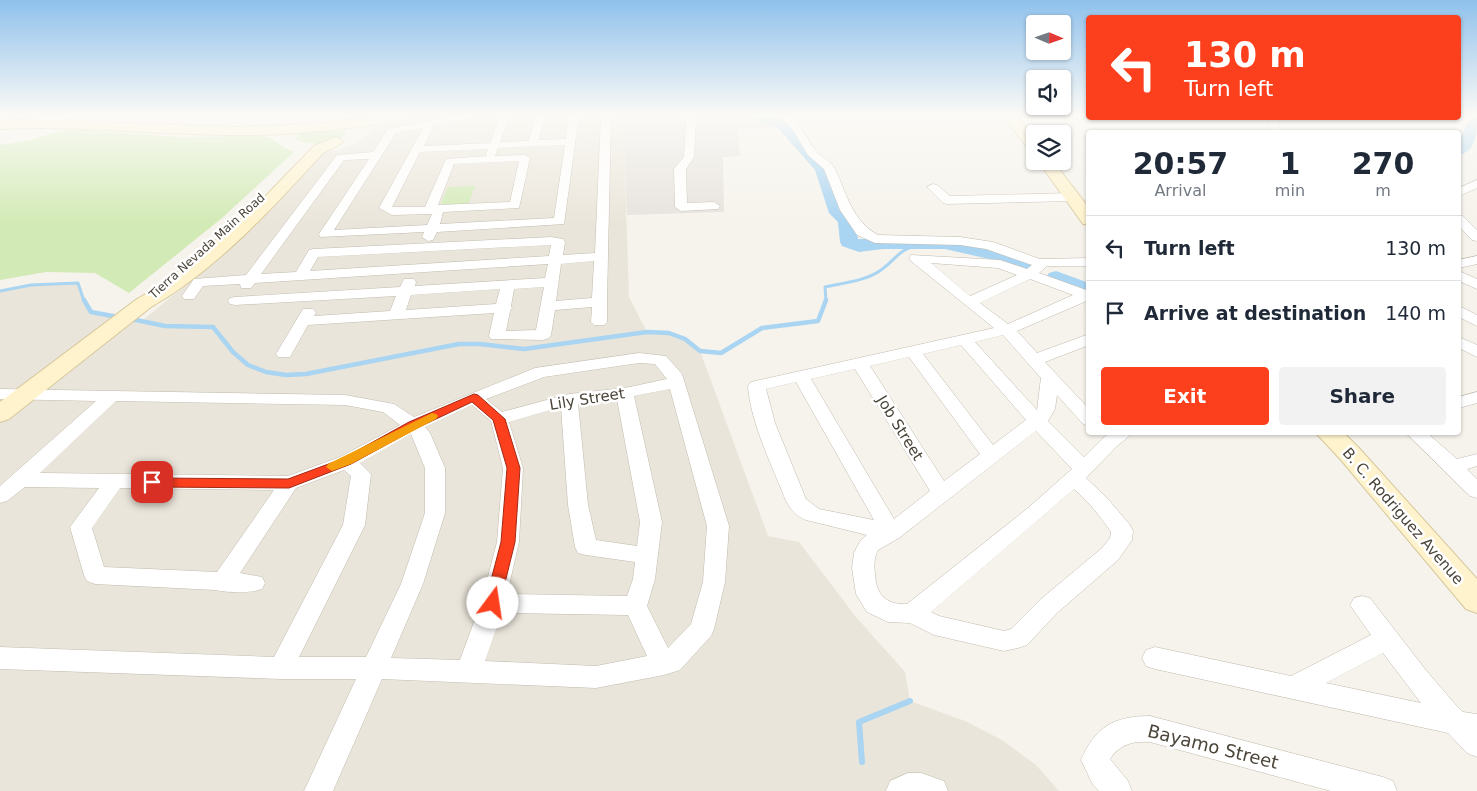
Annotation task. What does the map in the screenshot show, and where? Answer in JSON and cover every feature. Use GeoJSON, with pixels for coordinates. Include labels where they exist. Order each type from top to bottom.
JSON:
{"type":"FeatureCollection","features":[{"type":"Feature","properties":{"kind":"street","name":"Tierra Nevada Main Road"},"geometry":{"type":"LineString","coordinates":[[140,306],[157,287],[248,212],[306,152]]}},
{"type":"Feature","properties":{"kind":"street","name":"Tierra Nevada Main Road"},"geometry":{"type":"LineString","coordinates":[[0,414],[140,306],[170,288],[217,250],[260,212],[316,152]]}},
{"type":"Feature","properties":{"kind":"street"},"geometry":{"type":"LineString","coordinates":[[378,152],[325,234],[560,221],[569,152]]}},
{"type":"Feature","properties":{"kind":"street"},"geometry":{"type":"LineString","coordinates":[[415,152],[385,208],[392,211],[515,205],[525,158],[450,161],[430,209]]}},
{"type":"Feature","properties":{"kind":"street"},"geometry":{"type":"LineString","coordinates":[[490,160],[493,152]]}},
{"type":"Feature","properties":{"kind":"street"},"geometry":{"type":"LineString","coordinates":[[599,322],[605,152]]}},
{"type":"Feature","properties":{"kind":"street"},"geometry":{"type":"LineString","coordinates":[[689,152],[689,157],[680,169],[681,207],[714,206]]}},
{"type":"Feature","properties":{"kind":"street"},"geometry":{"type":"LineString","coordinates":[[811,152],[829,168],[846,210],[862,232],[875,239],[960,241],[988,245],[1041,264]]}},
{"type":"Feature","properties":{"kind":"street"},"geometry":{"type":"LineString","coordinates":[[376,155],[341,157],[235,301],[552,282]]}},
{"type":"Feature","properties":{"kind":"street"},"geometry":{"type":"LineString","coordinates":[[1052,170],[1086,216]]}},
{"type":"Feature","properties":{"kind":"street"},"geometry":{"type":"LineString","coordinates":[[1461,192],[1477,183]]}},
{"type":"Feature","properties":{"kind":"street"},"geometry":{"type":"LineString","coordinates":[[933,187],[947,200],[1072,196]]}},
{"type":"Feature","properties":{"kind":"street"},"geometry":{"type":"LineString","coordinates":[[396,315],[438,213],[430,209]]}},
{"type":"Feature","properties":{"kind":"street"},"geometry":{"type":"LineString","coordinates":[[1467,224],[1477,236]]}},
{"type":"Feature","properties":{"kind":"street"},"geometry":{"type":"LineString","coordinates":[[300,276],[314,253],[555,241],[558,243],[543,334],[497,336],[505,308],[508,284]]}},
{"type":"Feature","properties":{"kind":"street"},"geometry":{"type":"LineString","coordinates":[[188,296],[199,282],[601,257]]}},
{"type":"Feature","properties":{"kind":"street"},"geometry":{"type":"LineString","coordinates":[[1086,295],[1000,264],[916,258],[968,302],[1007,330],[1086,417]]}},
{"type":"Feature","properties":{"kind":"street"},"geometry":{"type":"LineString","coordinates":[[1461,264],[1477,260]]}},
{"type":"Feature","properties":{"kind":"street"},"geometry":{"type":"LineString","coordinates":[[968,302],[1030,274],[1041,264],[1050,261],[1086,262]]}},
{"type":"Feature","properties":{"kind":"street"},"geometry":{"type":"LineString","coordinates":[[284,354],[302,321],[337,274]]}},
{"type":"Feature","properties":{"kind":"street"},"geometry":{"type":"LineString","coordinates":[[1461,276],[1477,285]]}},
{"type":"Feature","properties":{"kind":"street"},"geometry":{"type":"LineString","coordinates":[[891,532],[806,513],[796,501],[756,392],[757,386],[1007,330],[1086,297]]}},
{"type":"Feature","properties":{"kind":"street"},"geometry":{"type":"LineString","coordinates":[[548,306],[600,302]]}},
{"type":"Feature","properties":{"kind":"street"},"geometry":{"type":"LineString","coordinates":[[302,321],[505,308]]}},
{"type":"Feature","properties":{"kind":"street"},"geometry":{"type":"LineString","coordinates":[[1461,313],[1477,321]]}},
{"type":"Feature","properties":{"kind":"street"},"geometry":{"type":"LineString","coordinates":[[964,339],[1037,421],[1122,531],[1121,540],[1110,554],[1049,606],[1018,638],[1004,641],[934,625],[913,614],[885,611],[874,604],[868,593],[863,573],[863,558],[869,546],[942,494],[992,456],[1037,421],[1043,416],[1046,409],[1050,377]]}},
{"type":"Feature","properties":{"kind":"street"},"geometry":{"type":"LineString","coordinates":[[1461,343],[1477,352]]}},
{"type":"Feature","properties":{"kind":"street"},"geometry":{"type":"LineString","coordinates":[[1035,360],[1086,345]]}},
{"type":"Feature","properties":{"kind":"street"},"geometry":{"type":"LineString","coordinates":[[912,350],[992,456]]}},
{"type":"Feature","properties":{"kind":"street"},"geometry":{"type":"LineString","coordinates":[[0,658],[281,668],[375,668],[596,677],[671,662],[702,630],[714,582],[718,526],[677,382],[674,374],[660,360],[639,358],[541,372],[474,398],[413,425],[347,462],[289,483],[21,480]]}},
{"type":"Feature","properties":{"kind":"street","name":"Job Street"},"geometry":{"type":"LineString","coordinates":[[859,362],[942,494]]}},
{"type":"Feature","properties":{"kind":"street"},"geometry":{"type":"LineString","coordinates":[[800,375],[891,532]]}},
{"type":"Feature","properties":{"kind":"street","name":"Lily Street"},"geometry":{"type":"LineString","coordinates":[[499,419],[570,399],[625,393],[677,382]]}},
{"type":"Feature","properties":{"kind":"street"},"geometry":{"type":"LineString","coordinates":[[625,393],[651,522],[644,579],[635,606],[664,664]]}},
{"type":"Feature","properties":{"kind":"street"},"geometry":{"type":"LineString","coordinates":[[0,394],[345,400],[388,408],[413,425],[421,433],[435,468],[435,513],[412,584],[318,791]]}},
{"type":"Feature","properties":{"kind":"street"},"geometry":{"type":"LineString","coordinates":[[0,496],[21,480],[113,395]]}},
{"type":"Feature","properties":{"kind":"street"},"geometry":{"type":"LineString","coordinates":[[1461,402],[1477,396]]}},
{"type":"Feature","properties":{"kind":"street"},"geometry":{"type":"LineString","coordinates":[[469,672],[493,603],[508,542],[513,468],[499,419],[474,398]]}},
{"type":"Feature","properties":{"kind":"street"},"geometry":{"type":"LineString","coordinates":[[570,399],[578,505],[586,547],[648,556]]}},
{"type":"Feature","properties":{"kind":"street","name":"B. C. Rodriguez Avenue"},"geometry":{"type":"LineString","coordinates":[[1330,435],[1350,454],[1477,600]]}},
{"type":"Feature","properties":{"kind":"street"},"geometry":{"type":"LineString","coordinates":[[1417,435],[1453,466],[1477,491]]}},
{"type":"Feature","properties":{"kind":"street"},"geometry":{"type":"LineString","coordinates":[[913,614],[1035,514],[1078,474],[1112,436]]}},
{"type":"Feature","properties":{"kind":"street"},"geometry":{"type":"LineString","coordinates":[[1453,466],[1477,460]]}},
{"type":"Feature","properties":{"kind":"street"},"geometry":{"type":"LineString","coordinates":[[281,668],[354,525],[361,474],[347,462]]}},
{"type":"Feature","properties":{"kind":"street"},"geometry":{"type":"LineString","coordinates":[[114,482],[81,528],[96,575],[254,583]]}},
{"type":"Feature","properties":{"kind":"street"},"geometry":{"type":"LineString","coordinates":[[222,582],[289,483]]}},
{"type":"Feature","properties":{"kind":"street"},"geometry":{"type":"LineString","coordinates":[[493,603],[635,606]]}},
{"type":"Feature","properties":{"kind":"street"},"geometry":{"type":"LineString","coordinates":[[1362,604],[1387,639],[1465,724],[1477,744]]}},
{"type":"Feature","properties":{"kind":"street"},"geometry":{"type":"LineString","coordinates":[[1293,687],[1387,639]]}},
{"type":"Feature","properties":{"kind":"street"},"geometry":{"type":"LineString","coordinates":[[1155,658],[1465,724]]}},
{"type":"Feature","properties":{"kind":"street","name":"Bayamo Street"},"geometry":{"type":"LineString","coordinates":[[1118,791],[1103,774],[1095,760],[1098,749],[1125,730],[1138,728],[1150,729],[1382,791]]}},
{"type":"Feature","properties":{"kind":"street"},"geometry":{"type":"LineString","coordinates":[[900,791],[913,786],[924,786],[934,791]]}},
{"type":"Feature","properties":{"kind":"shaded area"},"geometry":{"type":"Polygon","coordinates":[[[323,152],[624,152],[629,297],[647,332],[669,333],[685,339],[700,351],[768,536],[799,542],[856,617],[905,672],[910,701],[965,721],[1002,740],[1036,765],[1059,791],[0,791],[0,291],[31,285],[78,283],[82,297],[91,312],[142,321],[253,229],[323,152]]]}},
{"type":"Feature","properties":{"kind":"shaded area"},"geometry":{"type":"Polygon","coordinates":[[[624,152],[740,152],[740,156],[723,157],[724,212],[627,215],[624,152]]]}},
{"type":"Feature","properties":{"kind":"green space"},"geometry":{"type":"Polygon","coordinates":[[[0,152],[294,152],[222,218],[129,293],[95,273],[46,272],[0,280],[0,152]]]}},
{"type":"Feature","properties":{"kind":"green space"},"geometry":{"type":"Polygon","coordinates":[[[475,186],[468,205],[440,206],[448,187],[475,186]]]}},
{"type":"Feature","properties":{"kind":"waterway"},"geometry":{"type":"LineString","coordinates":[[807,152],[819,166]]}},
{"type":"Feature","properties":{"kind":"waterway"},"geometry":{"type":"LineString","coordinates":[[822,171],[826,177],[838,213],[847,220],[849,242],[859,246],[883,243],[945,243],[994,254],[1025,264]]}},
{"type":"Feature","properties":{"kind":"waterway"},"geometry":{"type":"LineString","coordinates":[[826,300],[825,287],[875,274],[902,252],[920,244]]}},
{"type":"Feature","properties":{"kind":"waterway"},"geometry":{"type":"LineString","coordinates":[[1056,277],[1086,290]]}},
{"type":"Feature","properties":{"kind":"waterway"},"geometry":{"type":"LineString","coordinates":[[0,291],[31,285],[78,283],[84,301]]}},
{"type":"Feature","properties":{"kind":"waterway"},"geometry":{"type":"LineString","coordinates":[[84,300],[91,312],[118,317]]}},
{"type":"Feature","properties":{"kind":"waterway"},"geometry":{"type":"LineString","coordinates":[[131,319],[165,326],[213,327],[233,352],[248,365],[266,372],[286,375],[306,374],[459,344],[480,344],[524,349],[647,332],[669,333],[685,339],[700,351],[721,353],[762,328],[818,321],[826,300]]}},
{"type":"Feature","properties":{"kind":"waterway"},"geometry":{"type":"LineString","coordinates":[[862,762],[859,722],[910,701]]}},
{"type":"Feature","properties":{"kind":"slow traffic"},"geometry":{"type":"LineString","coordinates":[[332,467],[347,462],[432,416]]}},
{"type":"Feature","properties":{"kind":"route"},"geometry":{"type":"LineString","coordinates":[[152,482],[289,483],[347,462],[413,425],[474,398],[499,419],[513,468],[508,542],[493,603]]}}]}
